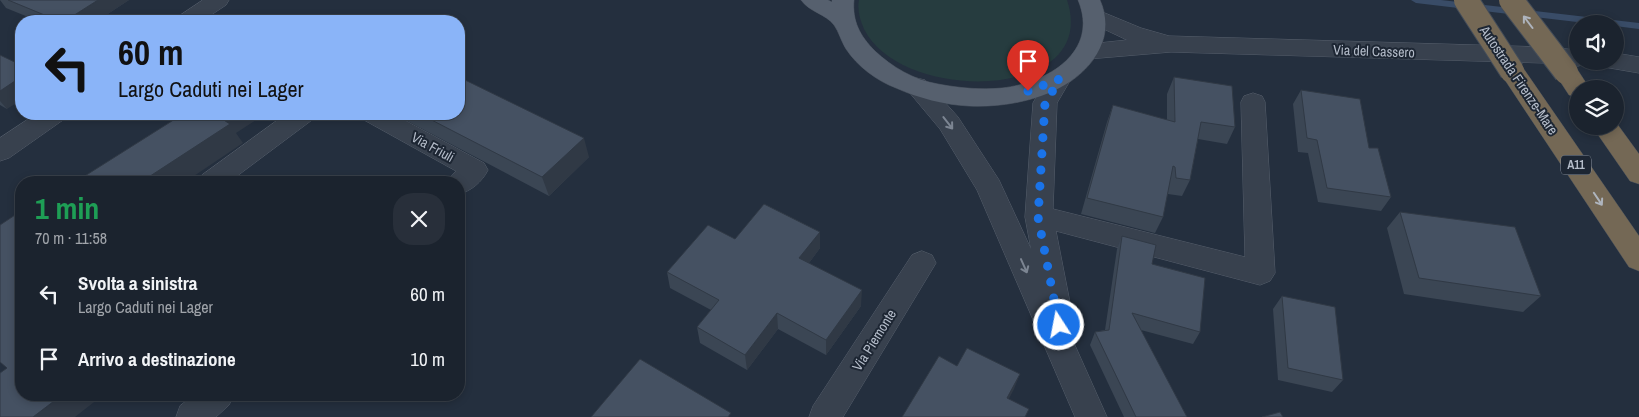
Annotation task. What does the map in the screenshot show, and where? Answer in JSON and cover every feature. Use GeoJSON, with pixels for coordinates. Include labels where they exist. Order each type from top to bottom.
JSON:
{"type":"FeatureCollection","features":[{"type":"Feature","properties":{"kind":"highway","name":"Autostrada Firenze-Mare"},"geometry":{"type":"LineString","coordinates":[[1466,0],[1639,259]]}},
{"type":"Feature","properties":{"kind":"highway"},"geometry":{"type":"LineString","coordinates":[[1511,0],[1574,73]]}},
{"type":"Feature","properties":{"kind":"highway"},"geometry":{"type":"LineString","coordinates":[[1611,135],[1639,174]]}},
{"type":"Feature","properties":{"kind":"main road"},"geometry":{"type":"LineString","coordinates":[[812,0],[843,10],[849,35],[860,50],[874,64],[893,76],[916,86],[940,93],[966,97],[992,97],[1017,94],[1040,88],[1060,79],[1076,66],[1088,51],[1093,40],[1092,8]]}},
{"type":"Feature","properties":{"kind":"street"},"geometry":{"type":"LineString","coordinates":[[197,15],[218,0]]}},
{"type":"Feature","properties":{"kind":"street"},"geometry":{"type":"LineString","coordinates":[[1092,8],[1133,34],[1171,44]]}},
{"type":"Feature","properties":{"kind":"street"},"geometry":{"type":"LineString","coordinates":[[1088,51],[1171,44]]}},
{"type":"Feature","properties":{"kind":"street","name":"Via del Cassero"},"geometry":{"type":"LineString","coordinates":[[1171,44],[1544,55],[1574,73]]}},
{"type":"Feature","properties":{"kind":"street"},"geometry":{"type":"LineString","coordinates":[[1624,63],[1639,65]]}},
{"type":"Feature","properties":{"kind":"street"},"geometry":{"type":"LineString","coordinates":[[1060,79],[1045,103],[1038,217],[1066,361]]}},
{"type":"Feature","properties":{"kind":"street"},"geometry":{"type":"LineString","coordinates":[[916,86],[949,123],[989,187],[1091,417]]}},
{"type":"Feature","properties":{"kind":"street"},"geometry":{"type":"LineString","coordinates":[[1038,217],[1066,222],[1260,273],[1253,102]]}},
{"type":"Feature","properties":{"kind":"street"},"geometry":{"type":"LineString","coordinates":[[0,151],[45,120]]}},
{"type":"Feature","properties":{"kind":"street"},"geometry":{"type":"LineString","coordinates":[[219,176],[295,120]]}},
{"type":"Feature","properties":{"kind":"street","name":"Via Friuli"},"geometry":{"type":"LineString","coordinates":[[384,120],[475,170],[465,179]]}},
{"type":"Feature","properties":{"kind":"street","name":"Via Piemonte"},"geometry":{"type":"LineString","coordinates":[[825,417],[922,263]]}},
{"type":"Feature","properties":{"kind":"street"},"geometry":{"type":"LineString","coordinates":[[192,417],[211,401]]}},
{"type":"Feature","properties":{"kind":"green space"},"geometry":{"type":"Polygon","coordinates":[[[859,0],[1067,0],[1070,33],[1055,58],[1028,74],[992,81],[954,80],[917,71],[885,54],[864,29],[859,15],[859,0]]]}},
{"type":"Feature","properties":{"kind":"building"},"geometry":{"type":"Polygon","coordinates":[[[8,0],[98,0],[74,15],[44,15],[8,0]]]}},
{"type":"Feature","properties":{"kind":"building"},"geometry":{"type":"Polygon","coordinates":[[[0,55],[15,62],[15,81],[0,91],[0,55]]]}},
{"type":"Feature","properties":{"kind":"building"},"geometry":{"type":"Polygon","coordinates":[[[1174,77],[1232,86],[1235,127],[1201,122],[1190,180],[1176,178],[1175,167],[1173,166],[1163,217],[1087,198],[1113,105],[1175,122],[1174,77]]]}},
{"type":"Feature","properties":{"kind":"building"},"geometry":{"type":"Polygon","coordinates":[[[465,80],[584,138],[542,177],[432,120],[465,120],[465,80]]]}},
{"type":"Feature","properties":{"kind":"building"},"geometry":{"type":"Polygon","coordinates":[[[1301,90],[1360,99],[1369,148],[1378,148],[1391,197],[1327,188],[1317,140],[1307,138],[1301,90]]]}},
{"type":"Feature","properties":{"kind":"building"},"geometry":{"type":"Polygon","coordinates":[[[173,120],[224,120],[230,124],[150,176],[85,176],[173,120]]]}},
{"type":"Feature","properties":{"kind":"building"},"geometry":{"type":"Polygon","coordinates":[[[764,204],[820,232],[799,258],[862,290],[826,340],[777,313],[745,355],[697,327],[719,300],[667,272],[708,225],[735,239],[764,204]]]}},
{"type":"Feature","properties":{"kind":"building"},"geometry":{"type":"Polygon","coordinates":[[[1400,212],[1515,227],[1541,296],[1419,278],[1400,212]]]}},
{"type":"Feature","properties":{"kind":"building"},"geometry":{"type":"Polygon","coordinates":[[[15,215],[15,401],[54,401],[33,417],[0,417],[0,373],[7,368],[0,362],[0,225],[15,215]]]}},
{"type":"Feature","properties":{"kind":"building"},"geometry":{"type":"Polygon","coordinates":[[[1122,236],[1156,245],[1152,264],[1205,278],[1200,332],[1132,313],[1187,417],[1136,417],[1095,332],[1109,330],[1122,236]]]}},
{"type":"Feature","properties":{"kind":"building"},"geometry":{"type":"Polygon","coordinates":[[[1282,296],[1335,307],[1343,380],[1288,368],[1282,296]]]}},
{"type":"Feature","properties":{"kind":"building"},"geometry":{"type":"Polygon","coordinates":[[[967,348],[1020,374],[1007,398],[1029,409],[1025,417],[902,417],[939,356],[957,366],[967,348]]]}},
{"type":"Feature","properties":{"kind":"building"},"geometry":{"type":"Polygon","coordinates":[[[640,359],[731,413],[728,417],[591,417],[640,359]]]}},
{"type":"Feature","properties":{"kind":"building"},"geometry":{"type":"Polygon","coordinates":[[[1280,412],[1283,417],[1262,417],[1280,412]]]}},
{"type":"Feature","properties":{"kind":"waterway"},"geometry":{"type":"LineString","coordinates":[[1416,0],[1639,26]]}},
{"type":"Feature","properties":{"kind":"route"},"geometry":{"type":"LineString","coordinates":[[1028,91],[1060,79],[1045,103],[1038,217],[1059,325]]}}]}
